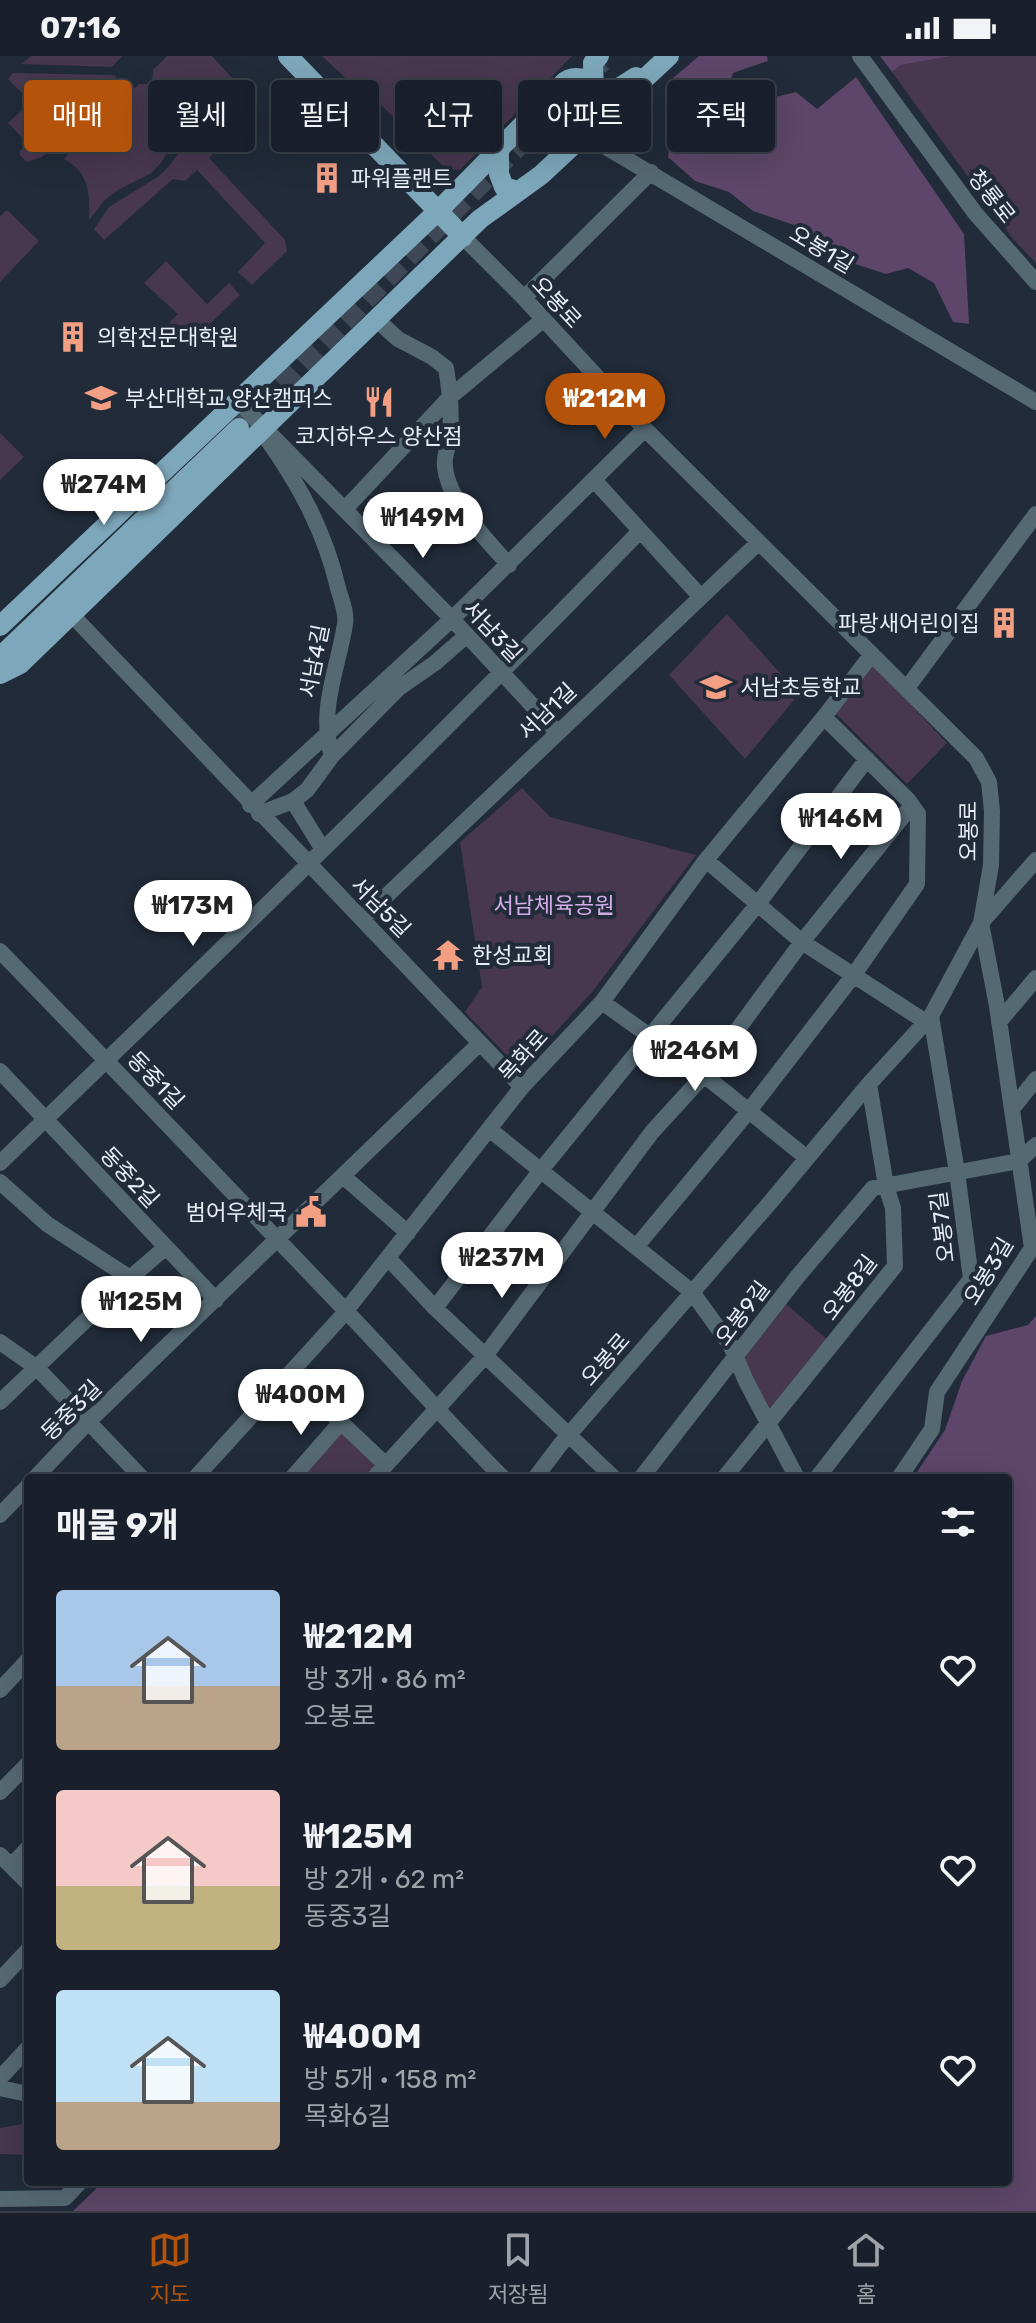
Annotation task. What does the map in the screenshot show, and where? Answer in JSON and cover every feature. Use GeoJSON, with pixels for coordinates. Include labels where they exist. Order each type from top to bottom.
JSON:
{"type":"FeatureCollection","features":[{"type":"Feature","properties":{"kind":"main road"},"geometry":{"type":"LineString","coordinates":[[288,56],[463,237]]}},
{"type":"Feature","properties":{"kind":"main road"},"geometry":{"type":"LineString","coordinates":[[567,80],[586,56]]}},
{"type":"Feature","properties":{"kind":"main road"},"geometry":{"type":"LineString","coordinates":[[594,80],[593,63],[599,56]]}},
{"type":"Feature","properties":{"kind":"main road"},"geometry":{"type":"LineString","coordinates":[[632,80],[659,56]]}},
{"type":"Feature","properties":{"kind":"main road"},"geometry":{"type":"LineString","coordinates":[[644,80],[669,56]]}},
{"type":"Feature","properties":{"kind":"main road"},"geometry":{"type":"LineString","coordinates":[[502,146],[518,130]]}},
{"type":"Feature","properties":{"kind":"main road"},"geometry":{"type":"LineString","coordinates":[[0,626],[439,210],[496,152]]}},
{"type":"Feature","properties":{"kind":"main road"},"geometry":{"type":"LineString","coordinates":[[499,152],[499,174],[504,187],[518,191]]}},
{"type":"Feature","properties":{"kind":"main road"},"geometry":{"type":"LineString","coordinates":[[0,657],[377,320],[480,219],[541,175],[559,152]]}},
{"type":"Feature","properties":{"kind":"main road"},"geometry":{"type":"LineString","coordinates":[[397,250],[410,251],[421,265],[422,276]]}},
{"type":"Feature","properties":{"kind":"main road"},"geometry":{"type":"LineString","coordinates":[[218,420],[243,415],[256,430]]}},
{"type":"Feature","properties":{"kind":"main road"},"geometry":{"type":"LineString","coordinates":[[0,674],[20,664],[72,615],[256,430]]}},
{"type":"Feature","properties":{"kind":"street","name":"청룡로"},"geometry":{"type":"LineString","coordinates":[[860,56],[975,213],[1036,282]]}},
{"type":"Feature","properties":{"kind":"street","name":"오봉1길"},"geometry":{"type":"LineString","coordinates":[[622,152],[1036,402]]}},
{"type":"Feature","properties":{"kind":"street"},"geometry":{"type":"LineString","coordinates":[[524,298],[651,172]]}},
{"type":"Feature","properties":{"kind":"street","name":"오봉로"},"geometry":{"type":"LineString","coordinates":[[463,237],[645,429],[976,758],[989,782],[992,811],[991,865],[981,923],[928,1019],[568,1435],[538,1474]]}},
{"type":"Feature","properties":{"kind":"street"},"geometry":{"type":"LineString","coordinates":[[345,509],[450,397],[544,319]]}},
{"type":"Feature","properties":{"kind":"street"},"geometry":{"type":"LineString","coordinates":[[377,320],[398,339],[446,368],[450,437],[444,466],[465,511],[509,565]]}},
{"type":"Feature","properties":{"kind":"street"},"geometry":{"type":"LineString","coordinates":[[238,401],[256,430]]}},
{"type":"Feature","properties":{"kind":"street"},"geometry":{"type":"LineString","coordinates":[[255,810],[326,736],[509,565],[645,429]]}},
{"type":"Feature","properties":{"kind":"street","name":"서남3길"},"geometry":{"type":"LineString","coordinates":[[256,430],[345,509],[557,732]]}},
{"type":"Feature","properties":{"kind":"street","name":"서남4길"},"geometry":{"type":"LineString","coordinates":[[256,430],[298,483],[319,525],[346,620],[332,677],[326,736]]}},
{"type":"Feature","properties":{"kind":"street"},"geometry":{"type":"LineString","coordinates":[[594,480],[700,596]]}},
{"type":"Feature","properties":{"kind":"street"},"geometry":{"type":"LineString","coordinates":[[907,688],[1036,514]]}},
{"type":"Feature","properties":{"kind":"street"},"geometry":{"type":"LineString","coordinates":[[0,1163],[108,1062],[502,673],[640,531]]}},
{"type":"Feature","properties":{"kind":"street","name":"서남1길"},"geometry":{"type":"LineString","coordinates":[[362,919],[758,543]]}},
{"type":"Feature","properties":{"kind":"street","name":"서남5길"},"geometry":{"type":"LineString","coordinates":[[72,615],[522,1087]]}},
{"type":"Feature","properties":{"kind":"street"},"geometry":{"type":"LineString","coordinates":[[255,810],[293,801],[307,790],[332,756],[399,688],[435,663],[467,635]]}},
{"type":"Feature","properties":{"kind":"street","name":"목화로"},"geometry":{"type":"LineString","coordinates":[[199,1474],[346,1311],[522,1087],[602,1002],[706,860],[872,654]]}},
{"type":"Feature","properties":{"kind":"street"},"geometry":{"type":"LineString","coordinates":[[636,1247],[748,1112],[853,976],[917,884],[918,814],[824,717]]}},
{"type":"Feature","properties":{"kind":"street"},"geometry":{"type":"LineString","coordinates":[[326,736],[332,756]]}},
{"type":"Feature","properties":{"kind":"street"},"geometry":{"type":"LineString","coordinates":[[435,1308],[541,1170],[757,905],[867,759]]}},
{"type":"Feature","properties":{"kind":"street"},"geometry":{"type":"LineString","coordinates":[[293,801],[322,848]]}},
{"type":"Feature","properties":{"kind":"street"},"geometry":{"type":"LineString","coordinates":[[378,1474],[485,1356],[652,1132],[704,1075],[802,942],[912,805]]}},
{"type":"Feature","properties":{"kind":"street"},"geometry":{"type":"LineString","coordinates":[[706,860],[802,942],[853,976],[928,1019]]}},
{"type":"Feature","properties":{"kind":"street"},"geometry":{"type":"LineString","coordinates":[[981,923],[1036,860]]}},
{"type":"Feature","properties":{"kind":"street","name":"오봉3길"},"geometry":{"type":"LineString","coordinates":[[902,1474],[932,1429],[937,1392],[1032,1248],[999,1022],[981,923]]}},
{"type":"Feature","properties":{"kind":"street","name":"동중1길"},"geometry":{"type":"LineString","coordinates":[[0,951],[499,1474]]}},
{"type":"Feature","properties":{"kind":"street"},"geometry":{"type":"LineString","coordinates":[[999,1022],[1036,978]]}},
{"type":"Feature","properties":{"kind":"street"},"geometry":{"type":"LineString","coordinates":[[602,1002],[704,1075],[807,1158]]}},
{"type":"Feature","properties":{"kind":"street","name":"오봉7길"},"geometry":{"type":"LineString","coordinates":[[820,1474],[971,1279],[957,1172],[928,1019]]}},
{"type":"Feature","properties":{"kind":"street"},"geometry":{"type":"LineString","coordinates":[[277,1241],[480,1043]]}},
{"type":"Feature","properties":{"kind":"street","name":"동중2길"},"geometry":{"type":"LineString","coordinates":[[0,1071],[216,1300]]}},
{"type":"Feature","properties":{"kind":"street"},"geometry":{"type":"LineString","coordinates":[[1012,1109],[1036,1079]]}},
{"type":"Feature","properties":{"kind":"street","name":"오봉8길"},"geometry":{"type":"LineString","coordinates":[[727,1474],[895,1266],[893,1208],[886,1186],[869,1084]]}},
{"type":"Feature","properties":{"kind":"street"},"geometry":{"type":"LineString","coordinates":[[489,1129],[692,1292],[731,1346],[795,1474]]}},
{"type":"Feature","properties":{"kind":"street"},"geometry":{"type":"LineString","coordinates":[[886,1186],[1019,1161],[1036,1145]]}},
{"type":"Feature","properties":{"kind":"street"},"geometry":{"type":"LineString","coordinates":[[344,1177],[408,1233]]}},
{"type":"Feature","properties":{"kind":"street"},"geometry":{"type":"LineString","coordinates":[[0,1182],[47,1224],[130,1278]]}},
{"type":"Feature","properties":{"kind":"street","name":"오봉9길"},"geometry":{"type":"LineString","coordinates":[[644,1474],[798,1276],[873,1188],[886,1186]]}},
{"type":"Feature","properties":{"kind":"street","name":"동중3길"},"geometry":{"type":"LineString","coordinates":[[39,1474],[89,1421],[277,1241]]}},
{"type":"Feature","properties":{"kind":"street"},"geometry":{"type":"LineString","coordinates":[[0,1402],[166,1247]]}},
{"type":"Feature","properties":{"kind":"street"},"geometry":{"type":"LineString","coordinates":[[388,1258],[435,1308],[610,1474]]}},
{"type":"Feature","properties":{"kind":"street"},"geometry":{"type":"LineString","coordinates":[[0,1342],[37,1368],[138,1474]]}},
{"type":"Feature","properties":{"kind":"street"},"geometry":{"type":"LineString","coordinates":[[290,1374],[386,1465]]}},
{"type":"Feature","properties":{"kind":"street"},"geometry":{"type":"LineString","coordinates":[[296,1474],[341,1422]]}},
{"type":"Feature","properties":{"kind":"street"},"geometry":{"type":"LineString","coordinates":[[0,1515],[24,1490]]}},
{"type":"Feature","properties":{"kind":"street"},"geometry":{"type":"LineString","coordinates":[[0,1690],[24,1664]]}},
{"type":"Feature","properties":{"kind":"street"},"geometry":{"type":"LineString","coordinates":[[0,1792],[24,1768]]}},
{"type":"Feature","properties":{"kind":"street"},"geometry":{"type":"LineString","coordinates":[[24,1850],[6,1860],[24,1879]]}},
{"type":"Feature","properties":{"kind":"street"},"geometry":{"type":"LineString","coordinates":[[0,1980],[24,1954]]}},
{"type":"Feature","properties":{"kind":"street"},"geometry":{"type":"LineString","coordinates":[[0,2078],[24,2052]]}},
{"type":"Feature","properties":{"kind":"street"},"geometry":{"type":"LineString","coordinates":[[0,2088],[24,2093]]}},
{"type":"Feature","properties":{"kind":"street"},"geometry":{"type":"LineString","coordinates":[[0,2199],[65,2198],[76,2186]]}},
{"type":"Feature","properties":{"kind":"green space"},"geometry":{"type":"Polygon","coordinates":[[[31,56],[122,56],[112,67],[22,64],[31,56]]]}},
{"type":"Feature","properties":{"kind":"green space"},"geometry":{"type":"Polygon","coordinates":[[[167,56],[212,56],[234,80],[152,80],[153,70],[167,56]]]}},
{"type":"Feature","properties":{"kind":"green space"},"geometry":{"type":"Polygon","coordinates":[[[322,56],[572,56],[548,80],[518,80],[518,111],[502,127],[502,80],[395,80],[395,119],[379,104],[379,80],[348,80],[322,56]]]}},
{"type":"Feature","properties":{"kind":"green space"},"geometry":{"type":"Polygon","coordinates":[[[952,56],[1036,56],[1036,263],[1013,239],[892,72],[901,65],[952,56]]]}},
{"type":"Feature","properties":{"kind":"green space"},"geometry":{"type":"Polygon","coordinates":[[[13,73],[117,76],[112,80],[24,80],[24,95],[8,79],[13,73]]]}},
{"type":"Feature","properties":{"kind":"green space"},"geometry":{"type":"Polygon","coordinates":[[[139,84],[148,84],[148,152],[168,152],[150,174],[118,190],[89,220],[86,184],[79,170],[64,159],[70,152],[132,152],[132,91],[139,84]]]}},
{"type":"Feature","properties":{"kind":"green space"},"geometry":{"type":"Polygon","coordinates":[[[24,108],[24,140],[8,123],[24,108]]]}},
{"type":"Feature","properties":{"kind":"green space"},"geometry":{"type":"Polygon","coordinates":[[[24,148],[24,152],[47,152],[27,162],[20,151],[24,148]]]}},
{"type":"Feature","properties":{"kind":"green space"},"geometry":{"type":"Polygon","coordinates":[[[179,152],[215,152],[209,158],[285,240],[287,251],[252,285],[238,272],[265,243],[197,170],[185,181],[173,179],[104,240],[94,229],[109,207],[159,176],[179,152]]]}},
{"type":"Feature","properties":{"kind":"green space"},"geometry":{"type":"Polygon","coordinates":[[[429,152],[478,152],[460,170],[445,168],[429,152]]]}},
{"type":"Feature","properties":{"kind":"green space"},"geometry":{"type":"Polygon","coordinates":[[[7,210],[39,241],[0,282],[0,216],[7,210]]]}},
{"type":"Feature","properties":{"kind":"green space"},"geometry":{"type":"Polygon","coordinates":[[[166,261],[207,304],[229,283],[240,295],[187,346],[167,325],[178,314],[144,283],[166,261]]]}},
{"type":"Feature","properties":{"kind":"green space"},"geometry":{"type":"Polygon","coordinates":[[[0,433],[24,457],[0,480],[0,433]]]}},
{"type":"Feature","properties":{"kind":"green space"},"geometry":{"type":"Polygon","coordinates":[[[727,614],[799,694],[745,759],[669,675],[727,614]]]}},
{"type":"Feature","properties":{"kind":"green space"},"geometry":{"type":"Polygon","coordinates":[[[873,665],[947,743],[907,784],[836,714],[873,665]]]}},
{"type":"Feature","properties":{"kind":"green space","name":"서남체육공원"},"geometry":{"type":"Polygon","coordinates":[[[522,788],[550,817],[696,855],[593,991],[521,1070],[465,1012],[482,987],[460,842],[522,788]]]}},
{"type":"Feature","properties":{"kind":"green space"},"geometry":{"type":"Polygon","coordinates":[[[786,1304],[827,1339],[769,1411],[743,1360],[786,1304]]]}},
{"type":"Feature","properties":{"kind":"green space"},"geometry":{"type":"Polygon","coordinates":[[[342,1430],[380,1466],[373,1474],[302,1474],[342,1430]]]}},
{"type":"Feature","properties":{"kind":"green space"},"geometry":{"type":"Polygon","coordinates":[[[24,2124],[24,2155],[0,2154],[0,2128],[24,2124]]]}},
{"type":"Feature","properties":{"kind":"shaded area"},"geometry":{"type":"Polygon","coordinates":[[[699,56],[767,56],[768,61],[733,73],[731,80],[673,78],[699,56]]]}},
{"type":"Feature","properties":{"kind":"shaded area"},"geometry":{"type":"Polygon","coordinates":[[[880,56],[952,56],[901,65],[892,72],[880,56]]]}},
{"type":"Feature","properties":{"kind":"shaded area"},"geometry":{"type":"Polygon","coordinates":[[[856,77],[964,234],[969,324],[953,322],[934,283],[908,268],[886,274],[846,261],[797,226],[753,211],[729,192],[695,181],[668,157],[669,152],[775,152],[775,97],[796,92],[817,109],[856,77]]]}},
{"type":"Feature","properties":{"kind":"shaded area"},"geometry":{"type":"Polygon","coordinates":[[[1036,1316],[1036,2211],[73,2211],[99,2186],[1012,2186],[1012,1474],[916,1474],[945,1430],[962,1381],[986,1336],[1028,1325],[1036,1316]]]}},
{"type":"Feature","properties":{"kind":"tunnel"},"geometry":{"type":"LineString","coordinates":[[239,428],[602,62]]}},
{"type":"Feature","properties":{"kind":"place","name":"파워플랜트"},"geometry":{"type":"Point","coordinates":[327,178]}},
{"type":"Feature","properties":{"kind":"place","name":"의학전문대학원"},"geometry":{"type":"Point","coordinates":[73,337]}},
{"type":"Feature","properties":{"kind":"place","name":"부산대학교 양산캠퍼스"},"geometry":{"type":"Point","coordinates":[101,398]}},
{"type":"Feature","properties":{"kind":"place","name":"코지하우스 양산점"},"geometry":{"type":"Point","coordinates":[379,402]}},
{"type":"Feature","properties":{"kind":"place","name":"파랑새어린이집"},"geometry":{"type":"Point","coordinates":[1004,623]}},
{"type":"Feature","properties":{"kind":"place","name":"서남초등학교"},"geometry":{"type":"Point","coordinates":[716,687]}},
{"type":"Feature","properties":{"kind":"place","name":"한성교회"},"geometry":{"type":"Point","coordinates":[448,955]}},
{"type":"Feature","properties":{"kind":"place","name":"범어우체국"},"geometry":{"type":"Point","coordinates":[311,1212]}}]}
